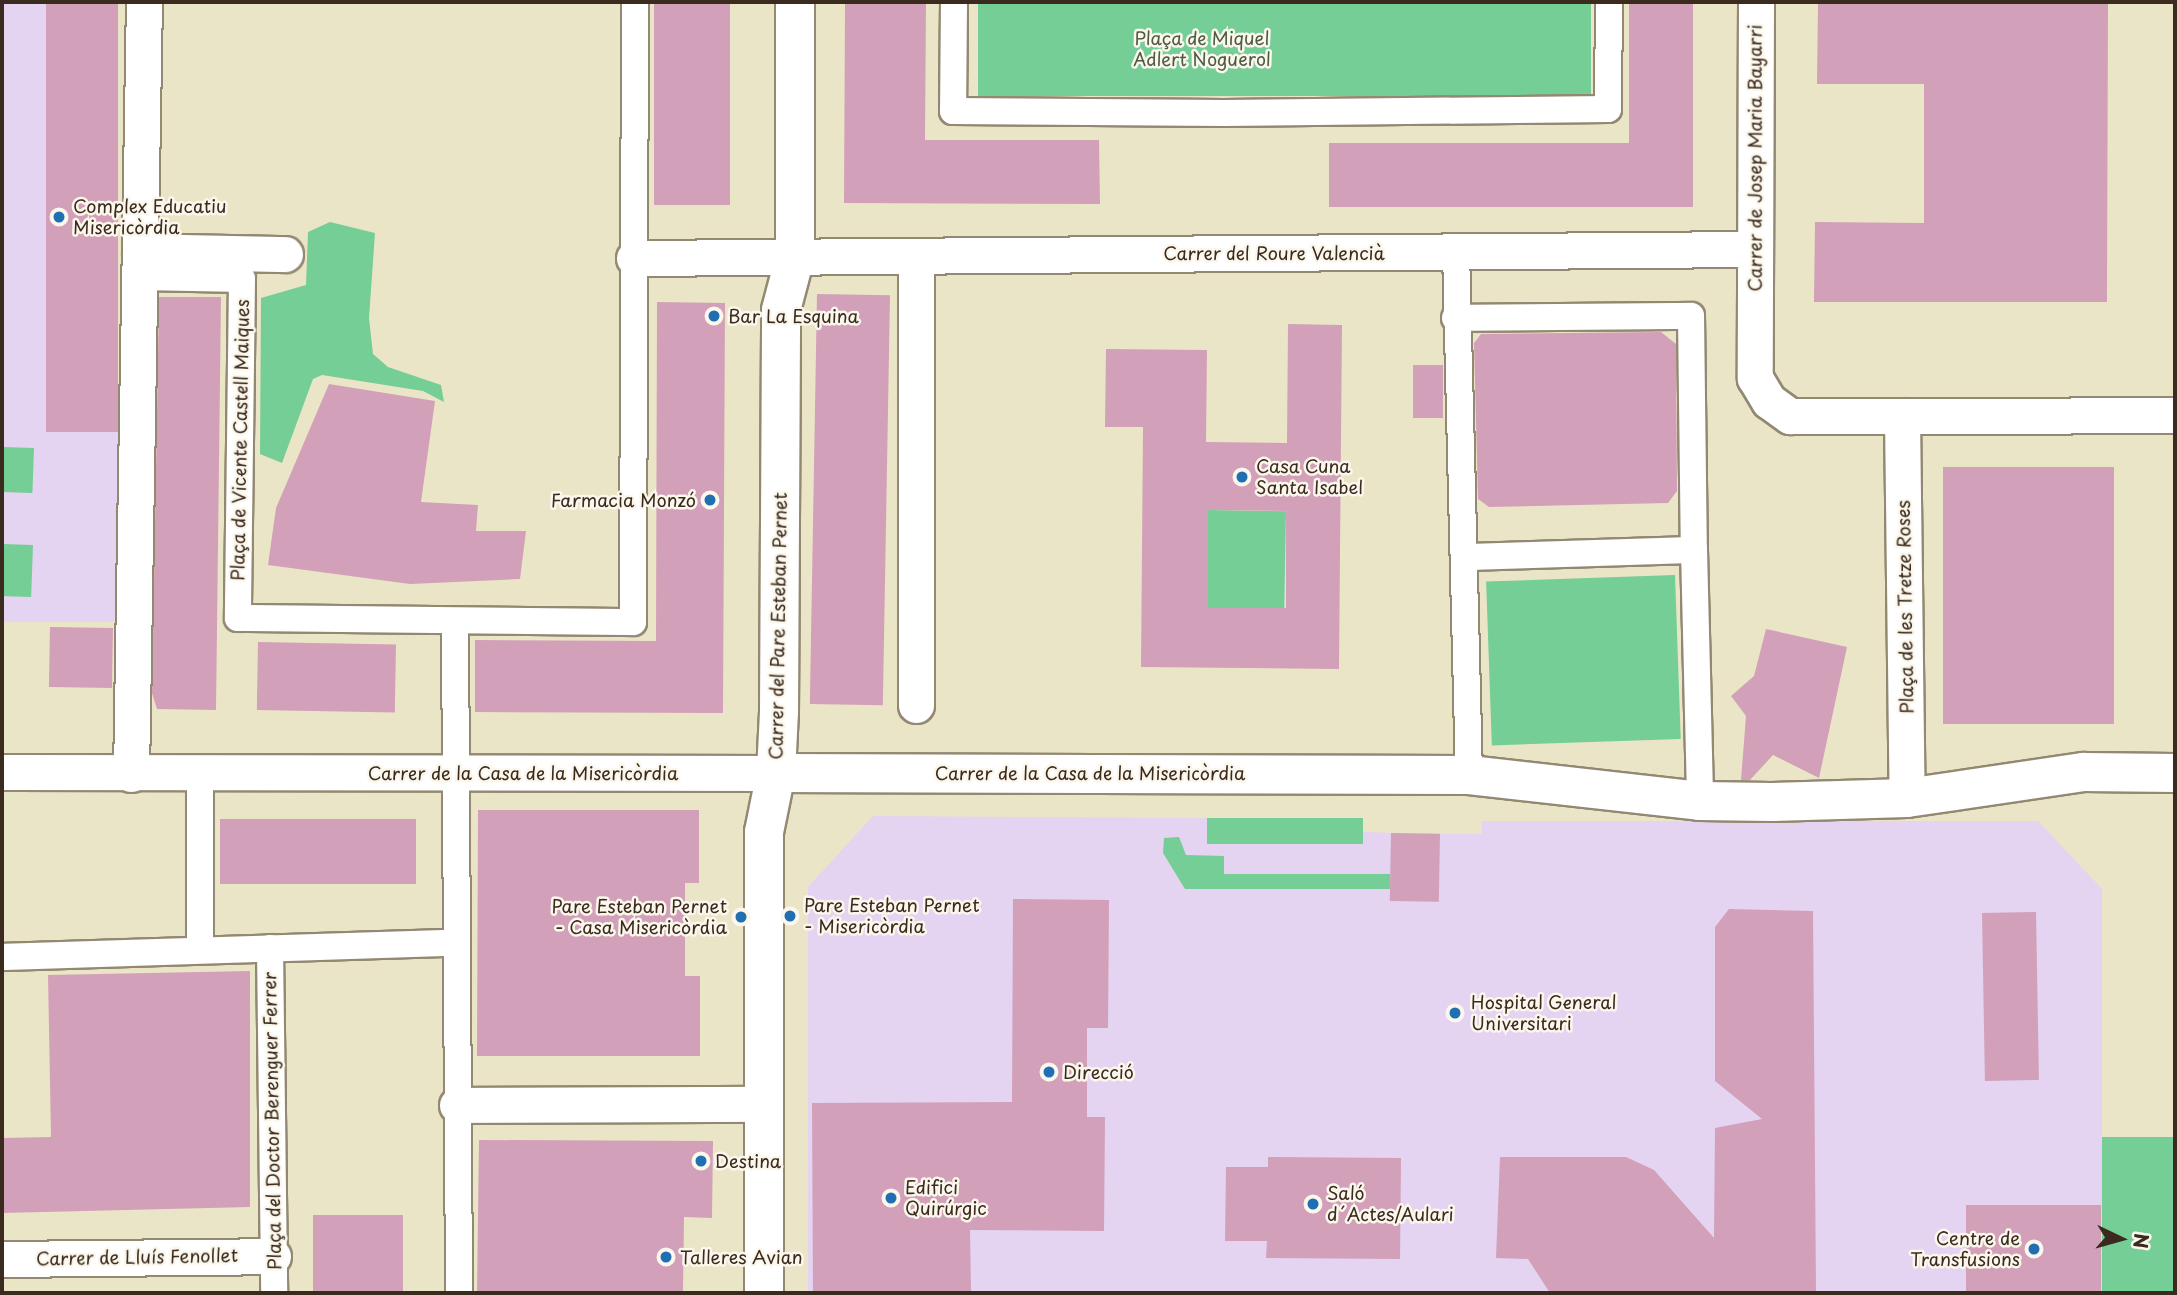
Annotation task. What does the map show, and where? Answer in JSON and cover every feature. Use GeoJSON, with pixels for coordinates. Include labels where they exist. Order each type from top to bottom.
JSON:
{"type":"FeatureCollection","features":[{"type":"Feature","properties":{"kind":"street"},"geometry":{"type":"LineString","coordinates":[[131,774],[144,2]]}},
{"type":"Feature","properties":{"kind":"street"},"geometry":{"type":"LineString","coordinates":[[459,1293],[454,943],[455,624],[633,622],[635,2]]}},
{"type":"Feature","properties":{"kind":"street","name":"Carrer del Pare Esteban Pernet"},"geometry":{"type":"LineString","coordinates":[[764,1293],[764,832],[776,773],[781,310],[795,257],[794,2]]}},
{"type":"Feature","properties":{"kind":"street"},"geometry":{"type":"LineString","coordinates":[[954,2],[953,111],[1211,113],[1608,109],[1609,2]]}},
{"type":"Feature","properties":{"kind":"street","name":"Carrer de Josep Maria Bayarri"},"geometry":{"type":"LineString","coordinates":[[1756,2],[1755,378],[1769,401],[1790,416],[1902,416]]}},
{"type":"Feature","properties":{"kind":"street","name":"Carrer del Roure Valencià"},"geometry":{"type":"LineString","coordinates":[[634,258],[1754,249]]}},
{"type":"Feature","properties":{"kind":"street"},"geometry":{"type":"LineString","coordinates":[[1456,251],[1458,511],[1466,557],[1469,775]]}},
{"type":"Feature","properties":{"kind":"street"},"geometry":{"type":"LineString","coordinates":[[140,264],[285,254]]}},
{"type":"Feature","properties":{"kind":"street"},"geometry":{"type":"LineString","coordinates":[[916,256],[916,705]]}},
{"type":"Feature","properties":{"kind":"street","name":"Plaça de Vicente Castell Maiques"},"geometry":{"type":"LineString","coordinates":[[140,264],[242,279],[238,618],[455,624]]}},
{"type":"Feature","properties":{"kind":"street"},"geometry":{"type":"LineString","coordinates":[[1455,318],[1691,316],[1700,801]]}},
{"type":"Feature","properties":{"kind":"street"},"geometry":{"type":"LineString","coordinates":[[1902,416],[2175,415]]}},
{"type":"Feature","properties":{"kind":"street","name":"Plaça de les Tretze Roses"},"geometry":{"type":"LineString","coordinates":[[1902,416],[1907,798]]}},
{"type":"Feature","properties":{"kind":"street"},"geometry":{"type":"LineString","coordinates":[[1466,557],[1694,550]]}},
{"type":"Feature","properties":{"kind":"street","name":"Carrer de la Casa de la Misericòrdia"},"geometry":{"type":"LineString","coordinates":[[2,772],[200,775],[453,772],[1469,775],[1700,801],[1907,798],[2014,778],[2175,773]]}},
{"type":"Feature","properties":{"kind":"street"},"geometry":{"type":"LineString","coordinates":[[200,775],[200,950]]}},
{"type":"Feature","properties":{"kind":"street","name":"Plaça del Doctor Berenguer Ferrer"},"geometry":{"type":"LineString","coordinates":[[2,957],[454,943]]}},
{"type":"Feature","properties":{"kind":"street","name":"Plaça del Doctor Berenguer Ferrer"},"geometry":{"type":"LineString","coordinates":[[270,948],[274,1293]]}},
{"type":"Feature","properties":{"kind":"street"},"geometry":{"type":"LineString","coordinates":[[457,1105],[764,1104]]}},
{"type":"Feature","properties":{"kind":"street","name":"Carrer de Lluís Fenollet"},"geometry":{"type":"LineString","coordinates":[[2,1259],[273,1256]]}},
{"type":"Feature","properties":{"kind":"shaded area","name":"Complex Educatiu Misericòrdia"},"geometry":{"type":"Polygon","coordinates":[[[2,2],[118,2],[118,622],[2,622],[2,2]]]}},
{"type":"Feature","properties":{"kind":"shaded area","name":"Hospital General Universitari"},"geometry":{"type":"Polygon","coordinates":[[[873,816],[1363,819],[1363,832],[1440,834],[1482,834],[1482,821],[2038,821],[2102,889],[2102,1293],[808,1293],[808,887],[873,816]]]}},
{"type":"Feature","properties":{"kind":"green space","name":"Plaça de Miquel Adlert Noguerol"},"geometry":{"type":"Polygon","coordinates":[[[978,2],[1591,2],[1591,96],[978,96],[978,2]]]}},
{"type":"Feature","properties":{"kind":"green space"},"geometry":{"type":"Polygon","coordinates":[[[330,222],[375,233],[369,318],[373,354],[388,367],[441,385],[444,402],[423,391],[322,375],[313,379],[282,463],[260,454],[261,298],[306,285],[308,232],[330,222]]]}},
{"type":"Feature","properties":{"kind":"green space"},"geometry":{"type":"Polygon","coordinates":[[[2,447],[34,448],[32,493],[2,492],[2,447]]]}},
{"type":"Feature","properties":{"kind":"green space"},"geometry":{"type":"Polygon","coordinates":[[[1208,510],[1286,511],[1284,609],[1206,608],[1208,510]]]}},
{"type":"Feature","properties":{"kind":"green space"},"geometry":{"type":"Polygon","coordinates":[[[2,544],[33,545],[31,597],[2,596],[2,544]]]}},
{"type":"Feature","properties":{"kind":"green space"},"geometry":{"type":"Polygon","coordinates":[[[1675,575],[1681,739],[1492,745],[1486,582],[1675,575]]]}},
{"type":"Feature","properties":{"kind":"green space"},"geometry":{"type":"Polygon","coordinates":[[[1207,818],[1363,818],[1363,844],[1207,844],[1207,818]]]}},
{"type":"Feature","properties":{"kind":"green space"},"geometry":{"type":"Polygon","coordinates":[[[1179,837],[1186,855],[1224,856],[1224,874],[1390,874],[1390,889],[1185,889],[1163,853],[1164,838],[1179,837]]]}},
{"type":"Feature","properties":{"kind":"green space"},"geometry":{"type":"Polygon","coordinates":[[[2102,1137],[2175,1137],[2175,1293],[2102,1293],[2102,1137]]]}},
{"type":"Feature","properties":{"kind":"building"},"geometry":{"type":"Polygon","coordinates":[[[46,2],[118,2],[118,432],[46,432],[46,2]]]}},
{"type":"Feature","properties":{"kind":"building"},"geometry":{"type":"Polygon","coordinates":[[[654,2],[730,2],[730,205],[654,205],[654,2]]]}},
{"type":"Feature","properties":{"kind":"building"},"geometry":{"type":"Polygon","coordinates":[[[845,2],[926,2],[925,140],[1099,140],[1100,204],[844,203],[845,2]]]}},
{"type":"Feature","properties":{"kind":"building"},"geometry":{"type":"Polygon","coordinates":[[[1629,2],[1693,2],[1693,207],[1329,207],[1329,143],[1629,143],[1629,2]]]}},
{"type":"Feature","properties":{"kind":"building"},"geometry":{"type":"Polygon","coordinates":[[[1818,2],[2108,2],[2107,302],[1814,302],[1815,222],[1924,223],[1924,84],[1817,84],[1818,2]]]}},
{"type":"Feature","properties":{"kind":"building"},"geometry":{"type":"Polygon","coordinates":[[[817,294],[890,295],[883,705],[810,704],[817,294]]]}},
{"type":"Feature","properties":{"kind":"building"},"geometry":{"type":"Polygon","coordinates":[[[159,297],[221,297],[216,710],[157,709],[152,693],[159,297]]]}},
{"type":"Feature","properties":{"kind":"building"},"geometry":{"type":"Polygon","coordinates":[[[657,302],[725,303],[723,713],[475,712],[475,640],[656,641],[657,302]]]}},
{"type":"Feature","properties":{"kind":"building","name":"Casa Cuna Santa Isabel"},"geometry":{"type":"Polygon","coordinates":[[[1288,324],[1342,325],[1339,669],[1141,667],[1143,427],[1105,427],[1106,349],[1207,350],[1206,442],[1287,443],[1288,324]],[[1208,510],[1208,608],[1286,608],[1286,511],[1208,510]]]}},
{"type":"Feature","properties":{"kind":"building"},"geometry":{"type":"Polygon","coordinates":[[[1661,332],[1676,344],[1677,491],[1668,503],[1489,507],[1478,499],[1474,343],[1481,334],[1661,332]]]}},
{"type":"Feature","properties":{"kind":"building"},"geometry":{"type":"Polygon","coordinates":[[[1413,365],[1443,365],[1443,418],[1413,418],[1413,365]]]}},
{"type":"Feature","properties":{"kind":"building"},"geometry":{"type":"Polygon","coordinates":[[[329,384],[435,401],[421,502],[478,505],[476,531],[526,531],[520,579],[410,584],[268,565],[276,508],[329,384]]]}},
{"type":"Feature","properties":{"kind":"building"},"geometry":{"type":"Polygon","coordinates":[[[1943,467],[2114,467],[2114,724],[1943,724],[1943,467]]]}},
{"type":"Feature","properties":{"kind":"building"},"geometry":{"type":"Polygon","coordinates":[[[50,627],[113,628],[112,688],[49,687],[50,627]]]}},
{"type":"Feature","properties":{"kind":"building"},"geometry":{"type":"Polygon","coordinates":[[[1766,629],[1847,647],[1819,778],[1773,755],[1750,780],[1741,780],[1746,716],[1731,696],[1754,676],[1766,629]]]}},
{"type":"Feature","properties":{"kind":"building"},"geometry":{"type":"Polygon","coordinates":[[[258,642],[396,644],[395,712],[257,710],[258,642]]]}},
{"type":"Feature","properties":{"kind":"building"},"geometry":{"type":"Polygon","coordinates":[[[478,810],[699,810],[699,883],[685,883],[685,976],[700,976],[700,1056],[477,1056],[478,810]]]}},
{"type":"Feature","properties":{"kind":"building"},"geometry":{"type":"Polygon","coordinates":[[[220,819],[416,819],[416,884],[220,884],[220,819]]]}},
{"type":"Feature","properties":{"kind":"building"},"geometry":{"type":"Polygon","coordinates":[[[1391,833],[1440,834],[1439,902],[1390,901],[1391,833]]]}},
{"type":"Feature","properties":{"kind":"building"},"geometry":{"type":"Polygon","coordinates":[[[1013,899],[1109,900],[1108,1028],[1087,1028],[1087,1117],[1105,1117],[1104,1231],[970,1230],[971,1293],[813,1293],[812,1103],[1012,1102],[1013,899]]]}},
{"type":"Feature","properties":{"kind":"building"},"geometry":{"type":"Polygon","coordinates":[[[1729,909],[1813,911],[1816,1293],[1550,1293],[1528,1259],[1496,1258],[1500,1157],[1626,1157],[1654,1170],[1714,1238],[1715,1128],[1762,1119],[1715,1081],[1715,927],[1729,909]]]}},
{"type":"Feature","properties":{"kind":"building"},"geometry":{"type":"Polygon","coordinates":[[[2036,912],[2039,1080],[1985,1081],[1982,913],[2036,912]]]}},
{"type":"Feature","properties":{"kind":"building"},"geometry":{"type":"Polygon","coordinates":[[[250,971],[250,1207],[2,1213],[2,1138],[51,1137],[48,975],[250,971]]]}},
{"type":"Feature","properties":{"kind":"building"},"geometry":{"type":"Polygon","coordinates":[[[479,1140],[713,1141],[712,1218],[684,1217],[683,1293],[477,1293],[479,1140]]]}},
{"type":"Feature","properties":{"kind":"building","name":"Saló d´Actes/Aulari"},"geometry":{"type":"Polygon","coordinates":[[[1268,1157],[1401,1158],[1400,1259],[1266,1258],[1267,1241],[1225,1241],[1226,1167],[1268,1167],[1268,1157]]]}},
{"type":"Feature","properties":{"kind":"building","name":"Centre de Transfusions"},"geometry":{"type":"Polygon","coordinates":[[[1966,1205],[2101,1205],[2101,1293],[1966,1293],[1966,1205]]]}},
{"type":"Feature","properties":{"kind":"building"},"geometry":{"type":"Polygon","coordinates":[[[313,1215],[403,1215],[403,1293],[313,1293],[313,1215]]]}},
{"type":"Feature","properties":{"kind":"place","name":"Complex Educatiu Misericòrdia"},"geometry":{"type":"Point","coordinates":[59,217]}},
{"type":"Feature","properties":{"kind":"place","name":"Bar La Esquina"},"geometry":{"type":"Point","coordinates":[714,316]}},
{"type":"Feature","properties":{"kind":"place","name":"Casa Cuna Santa Isabel"},"geometry":{"type":"Point","coordinates":[1242,477]}},
{"type":"Feature","properties":{"kind":"place","name":"Farmacia Monzó"},"geometry":{"type":"Point","coordinates":[710,500]}},
{"type":"Feature","properties":{"kind":"place","name":"Pare Esteban Pernet - Misericòrdia"},"geometry":{"type":"Point","coordinates":[790,916]}},
{"type":"Feature","properties":{"kind":"place","name":"Pare Esteban Pernet - Casa Misericòrdia"},"geometry":{"type":"Point","coordinates":[741,917]}},
{"type":"Feature","properties":{"kind":"place","name":"Hospital General Universitari"},"geometry":{"type":"Point","coordinates":[1455,1013]}},
{"type":"Feature","properties":{"kind":"place","name":"Direcció"},"geometry":{"type":"Point","coordinates":[1049,1072]}},
{"type":"Feature","properties":{"kind":"place","name":"Destina"},"geometry":{"type":"Point","coordinates":[701,1161]}},
{"type":"Feature","properties":{"kind":"place","name":"Edifici Quirúrgic"},"geometry":{"type":"Point","coordinates":[891,1198]}},
{"type":"Feature","properties":{"kind":"place","name":"Saló d´Actes/Aulari"},"geometry":{"type":"Point","coordinates":[1313,1204]}},
{"type":"Feature","properties":{"kind":"place","name":"Centre de Transfusions"},"geometry":{"type":"Point","coordinates":[2034,1249]}},
{"type":"Feature","properties":{"kind":"place","name":"Talleres Avian"},"geometry":{"type":"Point","coordinates":[666,1257]}}]}
